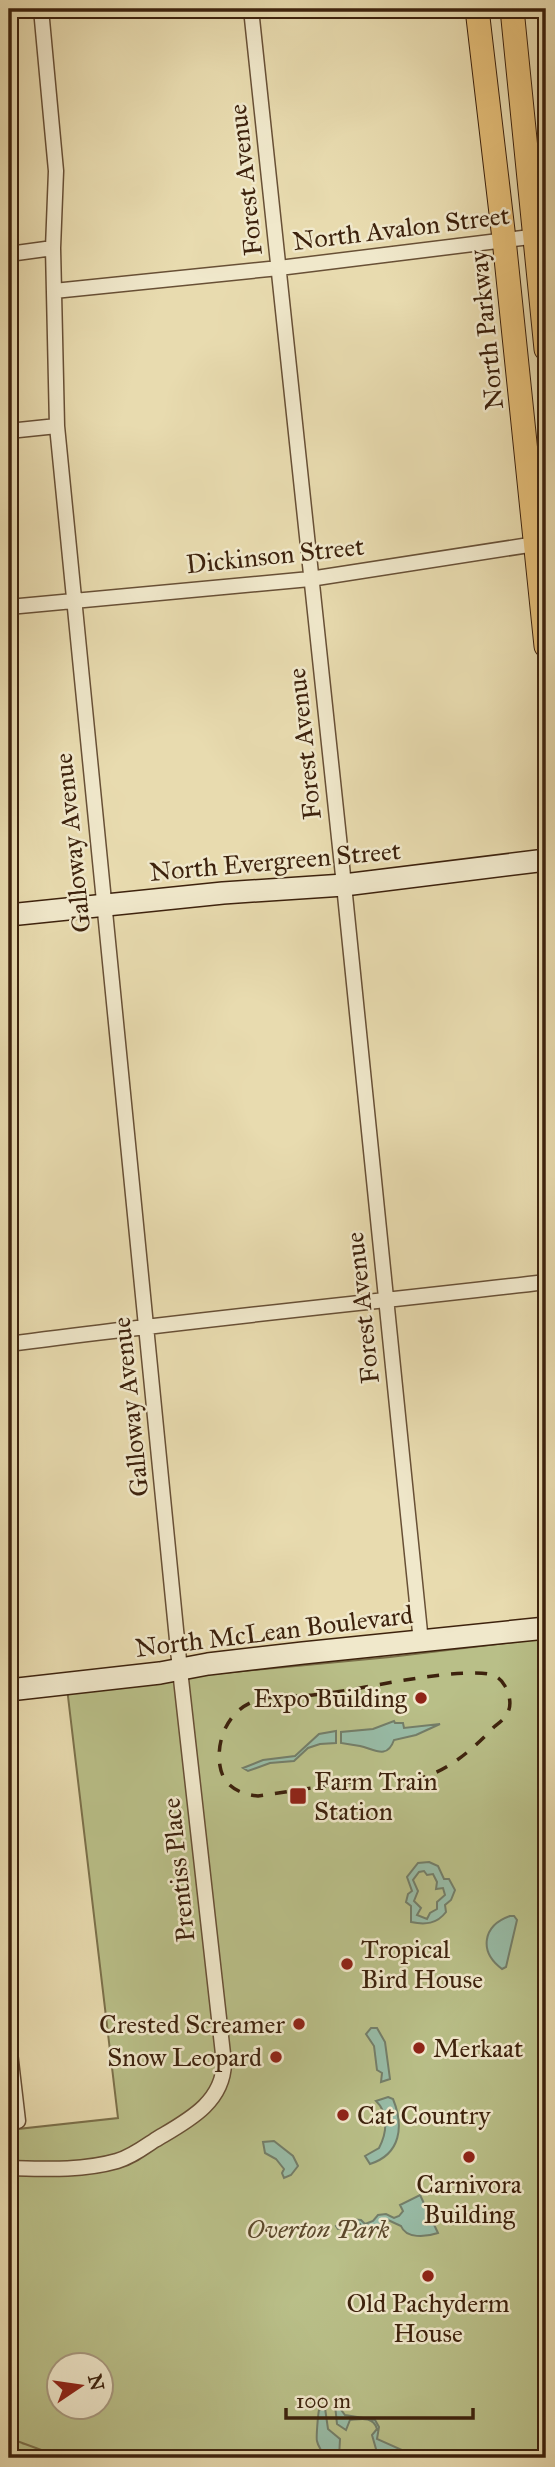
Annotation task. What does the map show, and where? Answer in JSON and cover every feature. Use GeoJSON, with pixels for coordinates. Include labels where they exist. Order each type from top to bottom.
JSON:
{"type":"FeatureCollection","features":[{"type":"Feature","properties":{"kind":"main road","name":"North Parkway"},"geometry":{"type":"LineString","coordinates":[[477,9],[541,543],[546,646]]}},
{"type":"Feature","properties":{"kind":"main road"},"geometry":{"type":"LineString","coordinates":[[512,9],[540,236],[546,349]]}},
{"type":"Feature","properties":{"kind":"street","name":"Galloway Avenue"},"geometry":{"type":"LineString","coordinates":[[41,9],[55,171],[53,248],[57,426],[180,1670]]}},
{"type":"Feature","properties":{"kind":"street","name":"Forest Avenue"},"geometry":{"type":"LineString","coordinates":[[251,9],[421,1642]]}},
{"type":"Feature","properties":{"kind":"street","name":"North Avalon Street"},"geometry":{"type":"LineString","coordinates":[[54,290],[279,268],[540,236]]}},
{"type":"Feature","properties":{"kind":"street"},"geometry":{"type":"LineString","coordinates":[[9,254],[53,248]]}},
{"type":"Feature","properties":{"kind":"street"},"geometry":{"type":"LineString","coordinates":[[9,431],[57,426]]}},
{"type":"Feature","properties":{"kind":"street","name":"Dickinson Street"},"geometry":{"type":"LineString","coordinates":[[9,607],[310,579],[541,543]]}},
{"type":"Feature","properties":{"kind":"street","name":"North Evergreen Street"},"geometry":{"type":"LineString","coordinates":[[9,915],[223,893],[344,885],[546,860]]}},
{"type":"Feature","properties":{"kind":"street"},"geometry":{"type":"LineString","coordinates":[[9,1344],[146,1326],[546,1282]]}},
{"type":"Feature","properties":{"kind":"street","name":"North McLean Boulevard"},"geometry":{"type":"LineString","coordinates":[[9,1690],[290,1654],[546,1628]]}},
{"type":"Feature","properties":{"kind":"street","name":"Prentiss Place"},"geometry":{"type":"LineString","coordinates":[[9,2168],[69,2168],[125,2158],[198,2114],[216,2092],[224,2075],[180,1670]]}},
{"type":"Feature","properties":{"kind":"street"},"geometry":{"type":"LineString","coordinates":[[9,2045],[18,2121]]}},
{"type":"Feature","properties":{"kind":"green space","name":"Overton Park"},"geometry":{"type":"Polygon","coordinates":[[[546,1638],[546,2458],[9,2458],[9,2130],[118,2118],[67,1688],[390,1657],[546,1638]]]}},
{"type":"Feature","properties":{"kind":"green space"},"geometry":{"type":"Polygon","coordinates":[[[9,2440],[17,2441],[63,2458],[9,2458],[9,2440]]]}},
{"type":"Feature","properties":{"kind":"shaded area"},"geometry":{"type":"Polygon","coordinates":[[[394,1721],[403,1723],[404,1728],[440,1724],[416,1735],[394,1740],[388,1750],[380,1752],[341,1743],[341,1732],[373,1729],[394,1721]]]}},
{"type":"Feature","properties":{"kind":"shaded area"},"geometry":{"type":"Polygon","coordinates":[[[336,1731],[336,1743],[308,1748],[294,1761],[270,1763],[248,1771],[243,1768],[263,1760],[295,1756],[319,1734],[336,1731]]]}},
{"type":"Feature","properties":{"kind":"shaded area"},"geometry":{"type":"Polygon","coordinates":[[[429,1862],[438,1866],[444,1879],[449,1879],[455,1890],[451,1900],[445,1905],[446,1912],[430,1923],[411,1922],[411,1906],[406,1902],[412,1891],[407,1877],[418,1863],[429,1862]],[[424,1871],[419,1872],[413,1880],[418,1891],[414,1901],[421,1908],[417,1915],[427,1919],[430,1913],[437,1909],[437,1902],[445,1895],[443,1888],[436,1889],[437,1882],[433,1874],[427,1875],[424,1871]]]}},
{"type":"Feature","properties":{"kind":"shaded area"},"geometry":{"type":"Polygon","coordinates":[[[510,1916],[517,1920],[506,1967],[502,1969],[490,1955],[487,1940],[494,1926],[510,1916]]]}},
{"type":"Feature","properties":{"kind":"shaded area"},"geometry":{"type":"Polygon","coordinates":[[[371,2028],[377,2028],[385,2042],[390,2079],[381,2082],[382,2073],[377,2070],[374,2046],[366,2034],[371,2028]]]}},
{"type":"Feature","properties":{"kind":"shaded area"},"geometry":{"type":"Polygon","coordinates":[[[388,2097],[393,2099],[396,2109],[399,2129],[397,2138],[388,2153],[370,2164],[365,2156],[379,2148],[385,2130],[385,2117],[376,2101],[388,2097]]]}},
{"type":"Feature","properties":{"kind":"shaded area"},"geometry":{"type":"Polygon","coordinates":[[[274,2141],[293,2156],[298,2166],[291,2175],[284,2178],[284,2169],[276,2159],[265,2153],[263,2142],[274,2141]]]}},
{"type":"Feature","properties":{"kind":"shaded area"},"geometry":{"type":"Polygon","coordinates":[[[420,2195],[438,2233],[412,2235],[388,2220],[364,2231],[360,2224],[350,2223],[338,2229],[336,2226],[348,2219],[361,2220],[365,2224],[378,2215],[386,2214],[394,2218],[403,2211],[400,2205],[420,2195]]]}},
{"type":"Feature","properties":{"kind":"shaded area"},"geometry":{"type":"Polygon","coordinates":[[[335,2405],[345,2415],[375,2420],[379,2427],[377,2439],[402,2450],[408,2458],[372,2458],[376,2449],[372,2435],[377,2429],[373,2422],[366,2419],[350,2420],[346,2430],[337,2424],[335,2405]]]}},
{"type":"Feature","properties":{"kind":"shaded area"},"geometry":{"type":"Polygon","coordinates":[[[325,2408],[328,2429],[340,2439],[339,2458],[324,2458],[318,2443],[319,2410],[325,2408]]]}},
{"type":"Feature","properties":{"kind":"railway"},"geometry":{"type":"LineString","coordinates":[[358,1781],[258,1796],[244,1793],[228,1784],[222,1773],[219,1757],[225,1729],[242,1708],[265,1698],[313,1695],[452,1674],[482,1673],[499,1678],[508,1692],[509,1699],[509,1709],[504,1718],[456,1761],[435,1773],[410,1781]]}},
{"type":"Feature","properties":{"kind":"place","name":"Expo Building"},"geometry":{"type":"Point","coordinates":[421,1698]}},
{"type":"Feature","properties":{"kind":"place","name":"Farm Train Station"},"geometry":{"type":"Point","coordinates":[298,1796]}},
{"type":"Feature","properties":{"kind":"place","name":"Tropical Bird House"},"geometry":{"type":"Point","coordinates":[347,1964]}},
{"type":"Feature","properties":{"kind":"place","name":"Crested Screamer"},"geometry":{"type":"Point","coordinates":[299,2024]}},
{"type":"Feature","properties":{"kind":"place","name":"Merkaat"},"geometry":{"type":"Point","coordinates":[419,2048]}},
{"type":"Feature","properties":{"kind":"place","name":"Snow Leopard"},"geometry":{"type":"Point","coordinates":[276,2057]}},
{"type":"Feature","properties":{"kind":"place","name":"Cat Country"},"geometry":{"type":"Point","coordinates":[343,2115]}},
{"type":"Feature","properties":{"kind":"place","name":"Carnivora Building"},"geometry":{"type":"Point","coordinates":[469,2157]}},
{"type":"Feature","properties":{"kind":"place","name":"Old Pachyderm House"},"geometry":{"type":"Point","coordinates":[428,2276]}}]}
